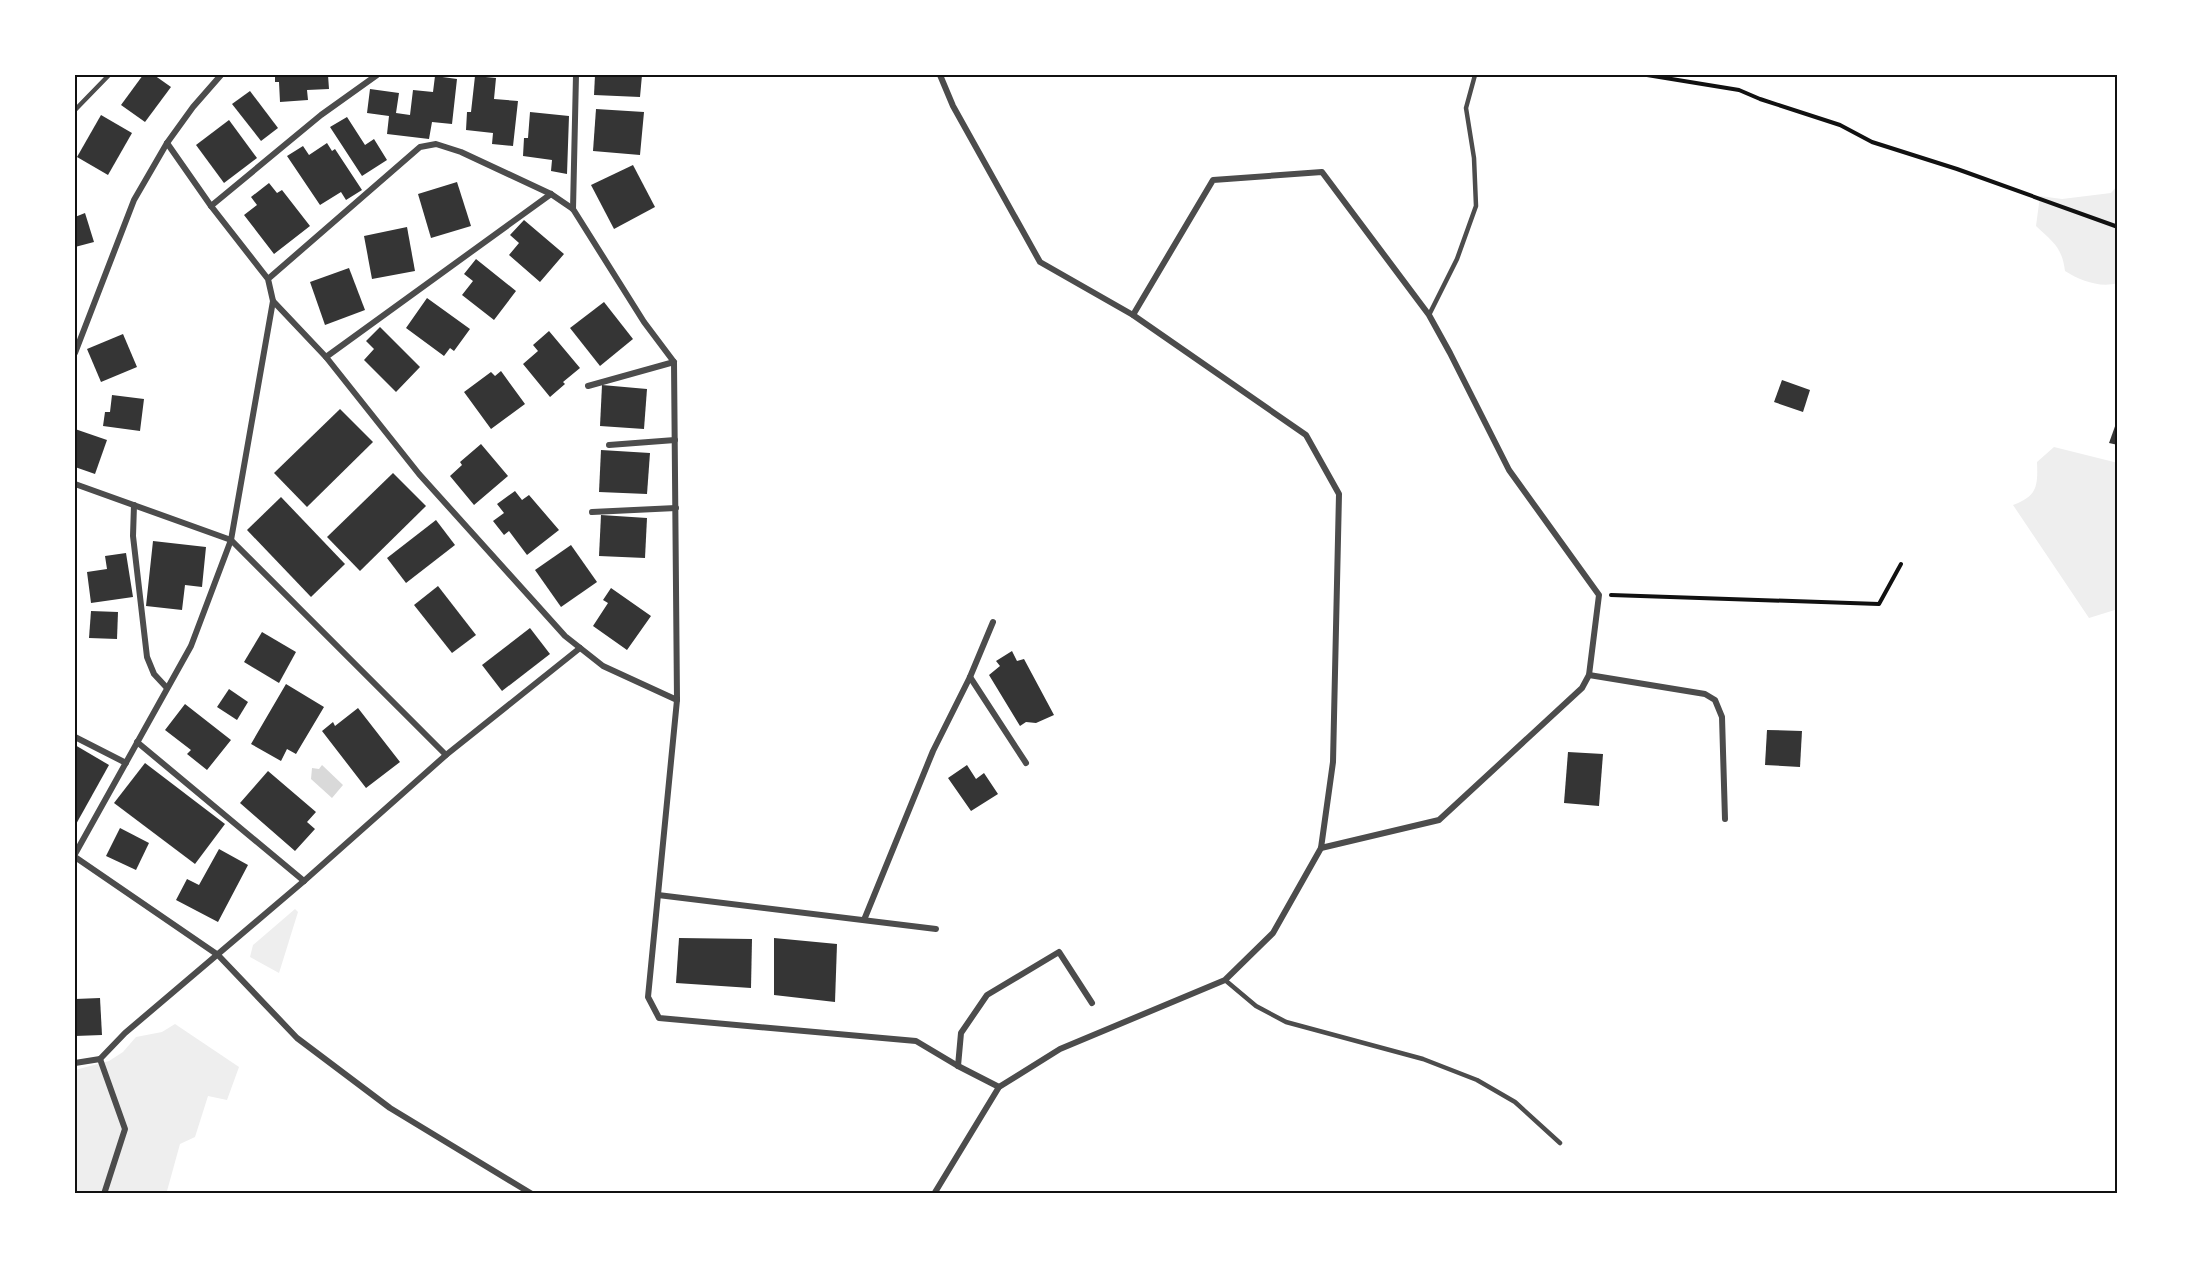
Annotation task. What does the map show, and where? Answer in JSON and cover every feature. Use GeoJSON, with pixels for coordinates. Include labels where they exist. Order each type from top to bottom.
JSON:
{"type":"FeatureCollection","features":[{"type":"Feature","properties":{"kind":"street"},"geometry":{"type":"LineString","coordinates":[[75,353],[135,200],[167,143],[193,106],[221,75]]}},
{"type":"Feature","properties":{"kind":"street"},"geometry":{"type":"LineString","coordinates":[[210,206],[321,116],[377,75]]}},
{"type":"Feature","properties":{"kind":"street"},"geometry":{"type":"LineString","coordinates":[[573,209],[576,75]]}},
{"type":"Feature","properties":{"kind":"street"},"geometry":{"type":"LineString","coordinates":[[934,1194],[999,1087],[1060,1049],[1225,980],[1273,933],[1321,848],[1333,762],[1339,494],[1306,435],[1133,315],[1040,261],[953,106],[940,75]]}},
{"type":"Feature","properties":{"kind":"street"},"geometry":{"type":"LineString","coordinates":[[167,143],[210,206],[268,279],[273,301],[231,540],[191,646],[75,856],[218,955],[297,1038],[390,1108],[532,1194]]}},
{"type":"Feature","properties":{"kind":"street"},"geometry":{"type":"LineString","coordinates":[[268,279],[420,147],[436,144],[461,152],[551,194],[573,209],[644,322],[674,362],[677,700],[648,997],[659,1018],[916,1041],[999,1087]]}},
{"type":"Feature","properties":{"kind":"street"},"geometry":{"type":"LineString","coordinates":[[1133,315],[1214,180],[1322,172],[1429,315],[1509,470],[1599,595],[1589,675],[1582,688],[1439,820],[1321,848]]}},
{"type":"Feature","properties":{"kind":"street"},"geometry":{"type":"LineString","coordinates":[[326,357],[551,194]]}},
{"type":"Feature","properties":{"kind":"street"},"geometry":{"type":"LineString","coordinates":[[273,301],[326,357],[419,474],[565,636],[603,666],[677,700]]}},
{"type":"Feature","properties":{"kind":"street"},"geometry":{"type":"LineString","coordinates":[[588,386],[674,362]]}},
{"type":"Feature","properties":{"kind":"street"},"geometry":{"type":"LineString","coordinates":[[609,445],[675,440]]}},
{"type":"Feature","properties":{"kind":"street"},"geometry":{"type":"LineString","coordinates":[[75,484],[231,540],[446,755]]}},
{"type":"Feature","properties":{"kind":"street"},"geometry":{"type":"LineString","coordinates":[[134,505],[133,543],[147,657],[154,674],[167,688]]}},
{"type":"Feature","properties":{"kind":"street"},"geometry":{"type":"LineString","coordinates":[[592,512],[676,508]]}},
{"type":"Feature","properties":{"kind":"street"},"geometry":{"type":"LineString","coordinates":[[864,920],[933,752],[970,677],[993,622]]}},
{"type":"Feature","properties":{"kind":"street"},"geometry":{"type":"LineString","coordinates":[[75,1063],[100,1059],[125,1033],[304,881],[446,755],[580,648]]}},
{"type":"Feature","properties":{"kind":"street"},"geometry":{"type":"LineString","coordinates":[[1589,675],[1705,694],[1715,700],[1722,717],[1725,819]]}},
{"type":"Feature","properties":{"kind":"street"},"geometry":{"type":"LineString","coordinates":[[970,677],[1026,763]]}},
{"type":"Feature","properties":{"kind":"street"},"geometry":{"type":"LineString","coordinates":[[75,737],[126,763]]}},
{"type":"Feature","properties":{"kind":"street"},"geometry":{"type":"LineString","coordinates":[[137,742],[304,881]]}},
{"type":"Feature","properties":{"kind":"street"},"geometry":{"type":"LineString","coordinates":[[658,896],[936,929]]}},
{"type":"Feature","properties":{"kind":"street"},"geometry":{"type":"LineString","coordinates":[[958,1066],[961,1034],[987,995],[1059,952],[1092,1004]]}},
{"type":"Feature","properties":{"kind":"street"},"geometry":{"type":"LineString","coordinates":[[100,1059],[125,1129],[104,1194]]}},
{"type":"Feature","properties":{"kind":"lane"},"geometry":{"type":"LineString","coordinates":[[75,110],[109,75]]}},
{"type":"Feature","properties":{"kind":"lane"},"geometry":{"type":"LineString","coordinates":[[1429,315],[1457,259],[1476,206],[1474,158],[1466,108],[1475,75]]}},
{"type":"Feature","properties":{"kind":"lane"},"geometry":{"type":"LineString","coordinates":[[1225,980],[1256,1006],[1286,1022],[1423,1059],[1477,1080],[1515,1102],[1560,1143]]}},
{"type":"Feature","properties":{"kind":"path"},"geometry":{"type":"LineString","coordinates":[[1647,75],[1739,90],[1840,125],[1872,142],[1957,169],[2118,228]]}},
{"type":"Feature","properties":{"kind":"path"},"geometry":{"type":"LineString","coordinates":[[1599,595],[1879,604],[1901,564]]}},
{"type":"Feature","properties":{"kind":"shaded area"},"geometry":{"type":"Polygon","coordinates":[[[2118,185],[2118,283],[2104,285],[2084,281],[2065,271],[2059,250],[2036,226],[2040,196],[2062,199],[2111,193],[2118,185]]]}},
{"type":"Feature","properties":{"kind":"shaded area"},"geometry":{"type":"Polygon","coordinates":[[[2054,447],[2118,463],[2118,609],[2089,618],[2013,505],[2027,498],[2034,490],[2037,462],[2054,447]]]}},
{"type":"Feature","properties":{"kind":"shaded area"},"geometry":{"type":"Polygon","coordinates":[[[322,765],[343,785],[332,798],[311,779],[312,768],[319,769],[322,765]]]}},
{"type":"Feature","properties":{"kind":"shaded area"},"geometry":{"type":"Polygon","coordinates":[[[295,909],[298,912],[279,973],[250,957],[253,945],[295,909]]]}},
{"type":"Feature","properties":{"kind":"shaded area"},"geometry":{"type":"Polygon","coordinates":[[[175,1024],[239,1067],[227,1100],[208,1096],[195,1137],[180,1144],[167,1191],[174,1194],[75,1194],[75,1070],[109,1061],[123,1052],[136,1037],[162,1032],[175,1024]]]}},
{"type":"Feature","properties":{"kind":"building"},"geometry":{"type":"Polygon","coordinates":[[[143,75],[154,75],[171,87],[145,122],[121,105],[143,75]]]}},
{"type":"Feature","properties":{"kind":"building"},"geometry":{"type":"Polygon","coordinates":[[[275,75],[328,75],[329,89],[307,90],[308,100],[280,102],[279,82],[275,82],[275,75]]]}},
{"type":"Feature","properties":{"kind":"building"},"geometry":{"type":"Polygon","coordinates":[[[595,75],[642,75],[640,97],[594,95],[595,75]]]}},
{"type":"Feature","properties":{"kind":"building"},"geometry":{"type":"Polygon","coordinates":[[[435,76],[457,79],[452,124],[432,122],[429,139],[387,134],[389,116],[367,113],[370,89],[399,93],[396,113],[410,115],[413,90],[433,92],[435,76]]]}},
{"type":"Feature","properties":{"kind":"building"},"geometry":{"type":"Polygon","coordinates":[[[475,76],[496,78],[494,99],[518,101],[513,146],[492,144],[493,133],[466,130],[467,112],[471,112],[475,76]]]}},
{"type":"Feature","properties":{"kind":"building"},"geometry":{"type":"Polygon","coordinates":[[[250,91],[278,128],[261,141],[232,104],[250,91]]]}},
{"type":"Feature","properties":{"kind":"building"},"geometry":{"type":"Polygon","coordinates":[[[596,109],[644,112],[640,155],[593,151],[596,109]]]}},
{"type":"Feature","properties":{"kind":"building"},"geometry":{"type":"Polygon","coordinates":[[[530,112],[569,116],[567,174],[551,171],[552,160],[523,156],[524,138],[528,138],[530,112]]]}},
{"type":"Feature","properties":{"kind":"building"},"geometry":{"type":"Polygon","coordinates":[[[101,115],[132,133],[108,175],[77,157],[101,115]]]}},
{"type":"Feature","properties":{"kind":"building"},"geometry":{"type":"Polygon","coordinates":[[[347,117],[365,145],[374,139],[387,160],[362,176],[330,127],[347,117]]]}},
{"type":"Feature","properties":{"kind":"building"},"geometry":{"type":"Polygon","coordinates":[[[229,120],[257,158],[224,183],[196,145],[229,120]]]}},
{"type":"Feature","properties":{"kind":"building"},"geometry":{"type":"Polygon","coordinates":[[[327,143],[332,151],[335,149],[362,190],[346,200],[341,192],[320,205],[287,156],[303,146],[309,155],[327,143]]]}},
{"type":"Feature","properties":{"kind":"building"},"geometry":{"type":"Polygon","coordinates":[[[633,165],[655,207],[614,229],[591,185],[633,165]]]}},
{"type":"Feature","properties":{"kind":"building"},"geometry":{"type":"Polygon","coordinates":[[[457,182],[471,226],[431,238],[418,194],[457,182]]]}},
{"type":"Feature","properties":{"kind":"building"},"geometry":{"type":"Polygon","coordinates":[[[269,183],[277,193],[282,190],[310,226],[274,254],[244,215],[257,205],[251,197],[269,183]]]}},
{"type":"Feature","properties":{"kind":"building"},"geometry":{"type":"Polygon","coordinates":[[[85,213],[94,242],[75,247],[75,217],[85,213]]]}},
{"type":"Feature","properties":{"kind":"building"},"geometry":{"type":"Polygon","coordinates":[[[524,220],[564,254],[540,282],[509,255],[519,243],[510,235],[524,220]]]}},
{"type":"Feature","properties":{"kind":"building"},"geometry":{"type":"Polygon","coordinates":[[[407,227],[415,271],[372,279],[364,236],[407,227]]]}},
{"type":"Feature","properties":{"kind":"building"},"geometry":{"type":"Polygon","coordinates":[[[476,259],[516,291],[494,320],[462,295],[473,281],[464,274],[476,259]]]}},
{"type":"Feature","properties":{"kind":"building"},"geometry":{"type":"Polygon","coordinates":[[[349,268],[365,310],[325,325],[310,282],[349,268]]]}},
{"type":"Feature","properties":{"kind":"building"},"geometry":{"type":"Polygon","coordinates":[[[427,298],[470,329],[454,351],[450,348],[444,356],[406,328],[427,298]]]}},
{"type":"Feature","properties":{"kind":"building"},"geometry":{"type":"Polygon","coordinates":[[[604,302],[633,339],[600,366],[570,328],[604,302]]]}},
{"type":"Feature","properties":{"kind":"building"},"geometry":{"type":"Polygon","coordinates":[[[380,327],[420,367],[396,392],[364,360],[374,349],[366,341],[380,327]]]}},
{"type":"Feature","properties":{"kind":"building"},"geometry":{"type":"Polygon","coordinates":[[[549,331],[580,368],[550,397],[523,364],[538,351],[533,345],[549,331]]]}},
{"type":"Feature","properties":{"kind":"building"},"geometry":{"type":"Polygon","coordinates":[[[123,334],[137,367],[101,382],[87,349],[123,334]]]}},
{"type":"Feature","properties":{"kind":"building"},"geometry":{"type":"Polygon","coordinates":[[[501,371],[525,404],[491,429],[464,392],[491,372],[495,376],[501,371]]]}},
{"type":"Feature","properties":{"kind":"building"},"geometry":{"type":"Polygon","coordinates":[[[1782,380],[1810,390],[1803,412],[1774,402],[1782,380]]]}},
{"type":"Feature","properties":{"kind":"building"},"geometry":{"type":"Polygon","coordinates":[[[602,385],[647,389],[644,429],[600,426],[602,385]]]}},
{"type":"Feature","properties":{"kind":"building"},"geometry":{"type":"Polygon","coordinates":[[[112,395],[144,399],[140,431],[103,426],[105,412],[110,412],[112,395]]]}},
{"type":"Feature","properties":{"kind":"building"},"geometry":{"type":"Polygon","coordinates":[[[340,409],[373,442],[307,507],[274,473],[340,409]]]}},
{"type":"Feature","properties":{"kind":"building"},"geometry":{"type":"Polygon","coordinates":[[[2118,418],[2118,445],[2109,443],[2118,418]]]}},
{"type":"Feature","properties":{"kind":"building"},"geometry":{"type":"Polygon","coordinates":[[[75,429],[107,440],[95,474],[75,467],[75,429]]]}},
{"type":"Feature","properties":{"kind":"building"},"geometry":{"type":"Polygon","coordinates":[[[481,444],[508,476],[474,505],[450,476],[462,465],[460,462],[481,444]]]}},
{"type":"Feature","properties":{"kind":"building"},"geometry":{"type":"Polygon","coordinates":[[[601,450],[650,453],[647,494],[599,492],[601,450]]]}},
{"type":"Feature","properties":{"kind":"building"},"geometry":{"type":"Polygon","coordinates":[[[393,473],[426,506],[360,571],[327,537],[393,473]]]}},
{"type":"Feature","properties":{"kind":"building"},"geometry":{"type":"Polygon","coordinates":[[[515,491],[522,500],[529,495],[559,530],[527,555],[509,531],[504,535],[493,521],[504,513],[497,504],[515,491]]]}},
{"type":"Feature","properties":{"kind":"building"},"geometry":{"type":"Polygon","coordinates":[[[281,497],[345,564],[311,597],[247,530],[281,497]]]}},
{"type":"Feature","properties":{"kind":"building"},"geometry":{"type":"Polygon","coordinates":[[[601,515],[647,518],[645,558],[599,556],[601,515]]]}},
{"type":"Feature","properties":{"kind":"building"},"geometry":{"type":"Polygon","coordinates":[[[436,520],[455,545],[406,583],[387,558],[436,520]]]}},
{"type":"Feature","properties":{"kind":"building"},"geometry":{"type":"Polygon","coordinates":[[[153,541],[206,547],[202,587],[185,585],[182,610],[146,606],[153,541]]]}},
{"type":"Feature","properties":{"kind":"building"},"geometry":{"type":"Polygon","coordinates":[[[571,545],[597,582],[561,607],[535,570],[571,545]]]}},
{"type":"Feature","properties":{"kind":"building"},"geometry":{"type":"Polygon","coordinates":[[[126,553],[133,597],[91,603],[87,572],[107,569],[105,556],[126,553]]]}},
{"type":"Feature","properties":{"kind":"building"},"geometry":{"type":"Polygon","coordinates":[[[438,586],[476,635],[452,653],[414,605],[438,586]]]}},
{"type":"Feature","properties":{"kind":"building"},"geometry":{"type":"Polygon","coordinates":[[[611,588],[651,616],[627,650],[593,626],[608,603],[603,600],[611,588]]]}},
{"type":"Feature","properties":{"kind":"building"},"geometry":{"type":"Polygon","coordinates":[[[91,611],[118,612],[117,639],[89,638],[91,611]]]}},
{"type":"Feature","properties":{"kind":"building"},"geometry":{"type":"Polygon","coordinates":[[[530,628],[550,654],[502,691],[482,665],[530,628]]]}},
{"type":"Feature","properties":{"kind":"building"},"geometry":{"type":"Polygon","coordinates":[[[262,632],[296,652],[279,683],[244,662],[262,632]]]}},
{"type":"Feature","properties":{"kind":"building"},"geometry":{"type":"Polygon","coordinates":[[[1012,651],[1017,661],[1024,659],[1054,715],[1036,723],[1026,722],[1020,726],[989,675],[1000,666],[996,661],[1012,651]]]}},
{"type":"Feature","properties":{"kind":"building"},"geometry":{"type":"Polygon","coordinates":[[[286,684],[324,707],[296,754],[287,749],[281,761],[251,744],[286,684]]]}},
{"type":"Feature","properties":{"kind":"building"},"geometry":{"type":"Polygon","coordinates":[[[229,689],[248,702],[237,720],[217,707],[229,689]]]}},
{"type":"Feature","properties":{"kind":"building"},"geometry":{"type":"Polygon","coordinates":[[[185,704],[231,740],[207,770],[187,754],[191,750],[165,730],[185,704]]]}},
{"type":"Feature","properties":{"kind":"building"},"geometry":{"type":"Polygon","coordinates":[[[358,708],[400,762],[366,788],[322,731],[333,722],[335,726],[358,708]]]}},
{"type":"Feature","properties":{"kind":"building"},"geometry":{"type":"Polygon","coordinates":[[[1767,730],[1802,731],[1800,767],[1765,765],[1767,730]]]}},
{"type":"Feature","properties":{"kind":"building"},"geometry":{"type":"Polygon","coordinates":[[[75,745],[109,765],[75,826],[75,745]]]}},
{"type":"Feature","properties":{"kind":"building"},"geometry":{"type":"Polygon","coordinates":[[[1568,752],[1603,754],[1599,806],[1564,803],[1568,752]]]}},
{"type":"Feature","properties":{"kind":"building"},"geometry":{"type":"Polygon","coordinates":[[[145,763],[225,824],[195,864],[114,803],[145,763]]]}},
{"type":"Feature","properties":{"kind":"building"},"geometry":{"type":"Polygon","coordinates":[[[967,765],[976,779],[984,773],[998,794],[971,811],[948,778],[967,765]]]}},
{"type":"Feature","properties":{"kind":"building"},"geometry":{"type":"Polygon","coordinates":[[[268,771],[316,812],[307,822],[315,829],[295,851],[240,803],[268,771]]]}},
{"type":"Feature","properties":{"kind":"building"},"geometry":{"type":"Polygon","coordinates":[[[120,828],[149,843],[136,870],[106,856],[120,828]]]}},
{"type":"Feature","properties":{"kind":"building"},"geometry":{"type":"Polygon","coordinates":[[[219,849],[248,865],[218,922],[176,900],[187,879],[199,885],[219,849]]]}},
{"type":"Feature","properties":{"kind":"building"},"geometry":{"type":"Polygon","coordinates":[[[679,938],[752,939],[751,988],[676,983],[679,938]]]}},
{"type":"Feature","properties":{"kind":"building"},"geometry":{"type":"Polygon","coordinates":[[[774,938],[837,944],[835,1002],[774,995],[774,938]]]}},
{"type":"Feature","properties":{"kind":"building"},"geometry":{"type":"Polygon","coordinates":[[[100,998],[102,1035],[75,1036],[75,999],[100,998]]]}}]}
